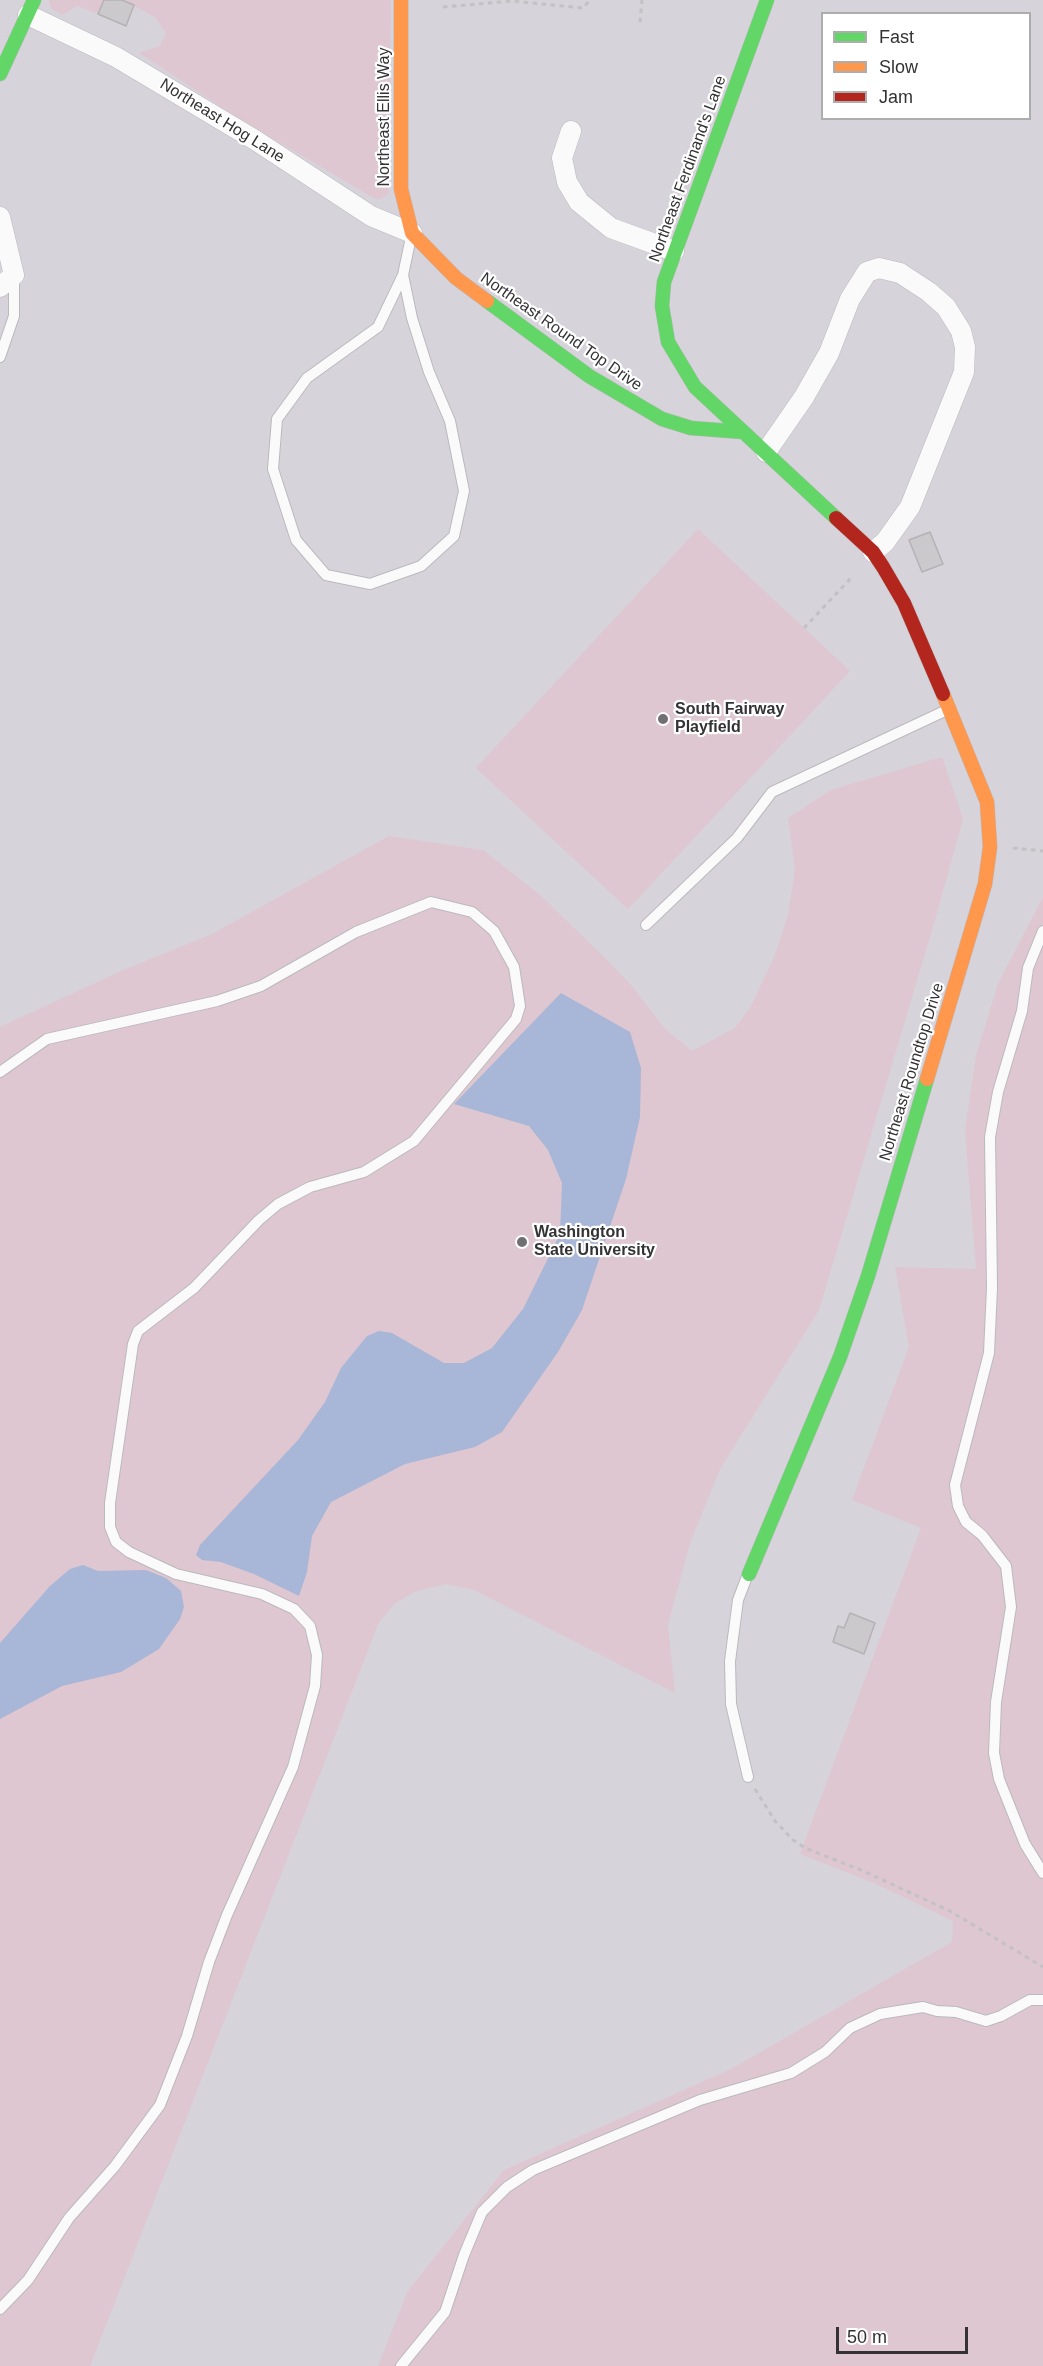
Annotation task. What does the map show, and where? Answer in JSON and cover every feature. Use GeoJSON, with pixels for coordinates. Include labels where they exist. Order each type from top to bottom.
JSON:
{"type":"FeatureCollection","features":[{"type":"Feature","properties":{"kind":"street","name":"Northeast Ellis Way"},"geometry":{"type":"LineString","coordinates":[[401,0],[400,189],[412,233]]}},
{"type":"Feature","properties":{"kind":"street","name":"Northeast Ferdinand's Lane"},"geometry":{"type":"LineString","coordinates":[[743,432],[695,387],[680,366],[668,342],[662,306],[664,282],[674,251],[767,0]]}},
{"type":"Feature","properties":{"kind":"street","name":"Northeast Hog Lane"},"geometry":{"type":"LineString","coordinates":[[31,8],[245,134],[371,216],[412,233]]}},
{"type":"Feature","properties":{"kind":"street"},"geometry":{"type":"LineString","coordinates":[[0,74],[31,8]]}},
{"type":"Feature","properties":{"kind":"street"},"geometry":{"type":"LineString","coordinates":[[571,130],[562,158],[563,169],[567,182],[579,202],[611,228],[674,251]]}},
{"type":"Feature","properties":{"kind":"street"},"geometry":{"type":"LineString","coordinates":[[0,217],[7,281]]}},
{"type":"Feature","properties":{"kind":"street","name":"Northeast Round Top Drive"},"geometry":{"type":"LineString","coordinates":[[412,233],[427,252],[456,279],[589,376],[637,406],[662,419],[691,428],[743,432]]}},
{"type":"Feature","properties":{"kind":"street"},"geometry":{"type":"LineString","coordinates":[[766,452],[804,397],[829,353],[861,279],[867,272],[879,268],[900,273],[946,307],[961,331],[965,362],[960,383],[910,507],[885,542],[873,552]]}},
{"type":"Feature","properties":{"kind":"street","name":"Northeast Roundtop Drive"},"geometry":{"type":"LineString","coordinates":[[743,432],[873,552],[904,603],[987,802],[990,847],[985,884],[868,1276],[840,1357],[748,1574]]}},
{"type":"Feature","properties":{"kind":"lane"},"geometry":{"type":"LineString","coordinates":[[403,274],[412,318],[429,372],[450,421],[464,491],[454,536],[421,566],[370,584],[326,575],[296,540],[273,469],[277,419],[307,378],[378,327],[403,274],[412,233]]}},
{"type":"Feature","properties":{"kind":"lane"},"geometry":{"type":"LineString","coordinates":[[0,357],[14,316],[7,281]]}},
{"type":"Feature","properties":{"kind":"lane"},"geometry":{"type":"LineString","coordinates":[[646,925],[737,838],[772,792],[950,709]]}},
{"type":"Feature","properties":{"kind":"lane"},"geometry":{"type":"LineString","coordinates":[[0,1072],[47,1039],[217,1001],[261,986],[356,932],[431,902],[471,912],[494,931],[514,967],[520,1006],[516,1019],[414,1141],[364,1172],[310,1187],[278,1203],[258,1220],[194,1288],[138,1331],[133,1344],[110,1503],[110,1527],[116,1542],[136,1556],[176,1574],[262,1594],[294,1609],[310,1626],[317,1655],[315,1686],[293,1767],[209,1962],[188,2036],[160,2105],[115,2166],[69,2218],[28,2280],[0,2309]]}},
{"type":"Feature","properties":{"kind":"lane"},"geometry":{"type":"LineString","coordinates":[[1043,931],[1028,968],[1022,1011],[998,1092],[990,1137],[992,1288],[989,1353],[955,1485],[958,1506],[966,1522],[982,1535],[1006,1566],[1011,1607],[994,1719],[994,1753],[999,1779],[1025,1844],[1043,1873]]}},
{"type":"Feature","properties":{"kind":"lane","name":"Northeast Roundtop Drive"},"geometry":{"type":"LineString","coordinates":[[748,1574],[738,1600],[730,1661],[731,1704],[748,1777]]}},
{"type":"Feature","properties":{"kind":"lane"},"geometry":{"type":"LineString","coordinates":[[401,2366],[446,2312],[464,2254],[482,2212],[507,2187],[533,2170],[700,2100],[791,2073],[825,2052],[850,2028],[880,2014],[923,2007],[937,2011],[956,2012],[986,2021],[1001,2016],[1030,2000],[1043,2000]]}},
{"type":"Feature","properties":{"kind":"path"},"geometry":{"type":"LineString","coordinates":[[443,7],[512,2],[583,8],[590,0]]}},
{"type":"Feature","properties":{"kind":"path"},"geometry":{"type":"LineString","coordinates":[[640,22],[642,0]]}},
{"type":"Feature","properties":{"kind":"path"},"geometry":{"type":"LineString","coordinates":[[804,628],[853,576]]}},
{"type":"Feature","properties":{"kind":"path"},"geometry":{"type":"LineString","coordinates":[[990,847],[1043,851]]}},
{"type":"Feature","properties":{"kind":"path"},"geometry":{"type":"LineString","coordinates":[[748,1777],[775,1821],[799,1844],[950,1911],[1043,1966]]}},
{"type":"Feature","properties":{"kind":"shaded area","name":"Washington State University"},"geometry":{"type":"Polygon","coordinates":[[[0,0],[1043,0],[1043,2366],[0,2366],[0,0]]]}},
{"type":"Feature","properties":{"kind":"shaded area"},"geometry":{"type":"Polygon","coordinates":[[[49,0],[104,0],[98,14],[77,6],[62,15],[51,8],[49,0]]]}},
{"type":"Feature","properties":{"kind":"shaded area"},"geometry":{"type":"Polygon","coordinates":[[[122,0],[391,0],[389,194],[378,200],[372,197],[240,119],[139,53],[160,46],[166,33],[155,17],[122,0]]]}},
{"type":"Feature","properties":{"kind":"shaded area","name":"South Fairway Playfield"},"geometry":{"type":"Polygon","coordinates":[[[698,529],[850,671],[628,909],[476,768],[698,529]]]}},
{"type":"Feature","properties":{"kind":"shaded area"},"geometry":{"type":"Polygon","coordinates":[[[942,757],[963,819],[935,920],[819,1310],[720,1469],[690,1543],[668,1625],[675,1693],[474,1590],[446,1584],[417,1591],[395,1603],[379,1622],[90,2366],[0,2366],[0,1027],[121,971],[212,934],[389,836],[483,850],[540,895],[631,985],[665,1029],[692,1051],[735,1028],[751,1006],[775,955],[788,915],[795,870],[788,818],[831,790],[942,757]]]}},
{"type":"Feature","properties":{"kind":"shaded area"},"geometry":{"type":"Polygon","coordinates":[[[1043,897],[1043,2366],[378,2366],[408,2291],[504,2170],[731,2069],[952,1942],[953,1921],[876,1884],[800,1854],[921,1528],[852,1500],[909,1347],[895,1267],[976,1269],[965,1131],[976,1055],[998,984],[1043,897]]]}},
{"type":"Feature","properties":{"kind":"water"},"geometry":{"type":"Polygon","coordinates":[[[561,993],[630,1032],[641,1068],[640,1117],[626,1179],[582,1310],[558,1352],[502,1432],[475,1447],[405,1464],[331,1502],[312,1536],[307,1572],[299,1596],[254,1574],[221,1562],[202,1560],[196,1555],[200,1545],[298,1440],[325,1402],[341,1368],[367,1336],[379,1331],[392,1333],[444,1363],[464,1363],[492,1348],[523,1309],[560,1234],[562,1183],[548,1150],[529,1126],[454,1104],[561,993]]]}},
{"type":"Feature","properties":{"kind":"water"},"geometry":{"type":"Polygon","coordinates":[[[83,1565],[98,1571],[146,1570],[166,1578],[181,1591],[184,1607],[180,1619],[159,1649],[121,1672],[62,1686],[0,1719],[0,1643],[50,1586],[70,1569],[83,1565]]]}},
{"type":"Feature","properties":{"kind":"building"},"geometry":{"type":"Polygon","coordinates":[[[104,0],[122,0],[134,5],[126,26],[98,14],[104,0]]]}},
{"type":"Feature","properties":{"kind":"building"},"geometry":{"type":"Polygon","coordinates":[[[930,532],[943,564],[922,572],[909,540],[930,532]]]}},
{"type":"Feature","properties":{"kind":"building"},"geometry":{"type":"Polygon","coordinates":[[[850,1613],[875,1623],[864,1654],[833,1642],[838,1626],[844,1628],[850,1613]]]}},
{"type":"Feature","properties":{"kind":"traffic: fast"},"geometry":{"type":"LineString","coordinates":[[0,74],[34,0]]}},
{"type":"Feature","properties":{"kind":"traffic: fast"},"geometry":{"type":"LineString","coordinates":[[767,0],[664,282],[662,306],[668,342],[695,387],[836,518]]}},
{"type":"Feature","properties":{"kind":"traffic: fast"},"geometry":{"type":"LineString","coordinates":[[487,301],[589,376],[662,419],[691,428],[743,432]]}},
{"type":"Feature","properties":{"kind":"traffic: fast"},"geometry":{"type":"LineString","coordinates":[[749,1574],[840,1357],[868,1276],[927,1079]]}},
{"type":"Feature","properties":{"kind":"traffic: slow"},"geometry":{"type":"LineString","coordinates":[[401,0],[401,189],[412,233],[456,278],[487,301]]}},
{"type":"Feature","properties":{"kind":"traffic: slow"},"geometry":{"type":"LineString","coordinates":[[927,1079],[985,884],[990,847],[987,802],[943,694]]}},
{"type":"Feature","properties":{"kind":"traffic: jam"},"geometry":{"type":"LineString","coordinates":[[836,518],[873,552],[883,567],[904,603],[943,694]]}},
{"type":"Feature","properties":{"kind":"place","name":"South Fairway Playfield"},"geometry":{"type":"Point","coordinates":[663,719]}},
{"type":"Feature","properties":{"kind":"place","name":"Washington State University"},"geometry":{"type":"Point","coordinates":[522,1242]}}]}
